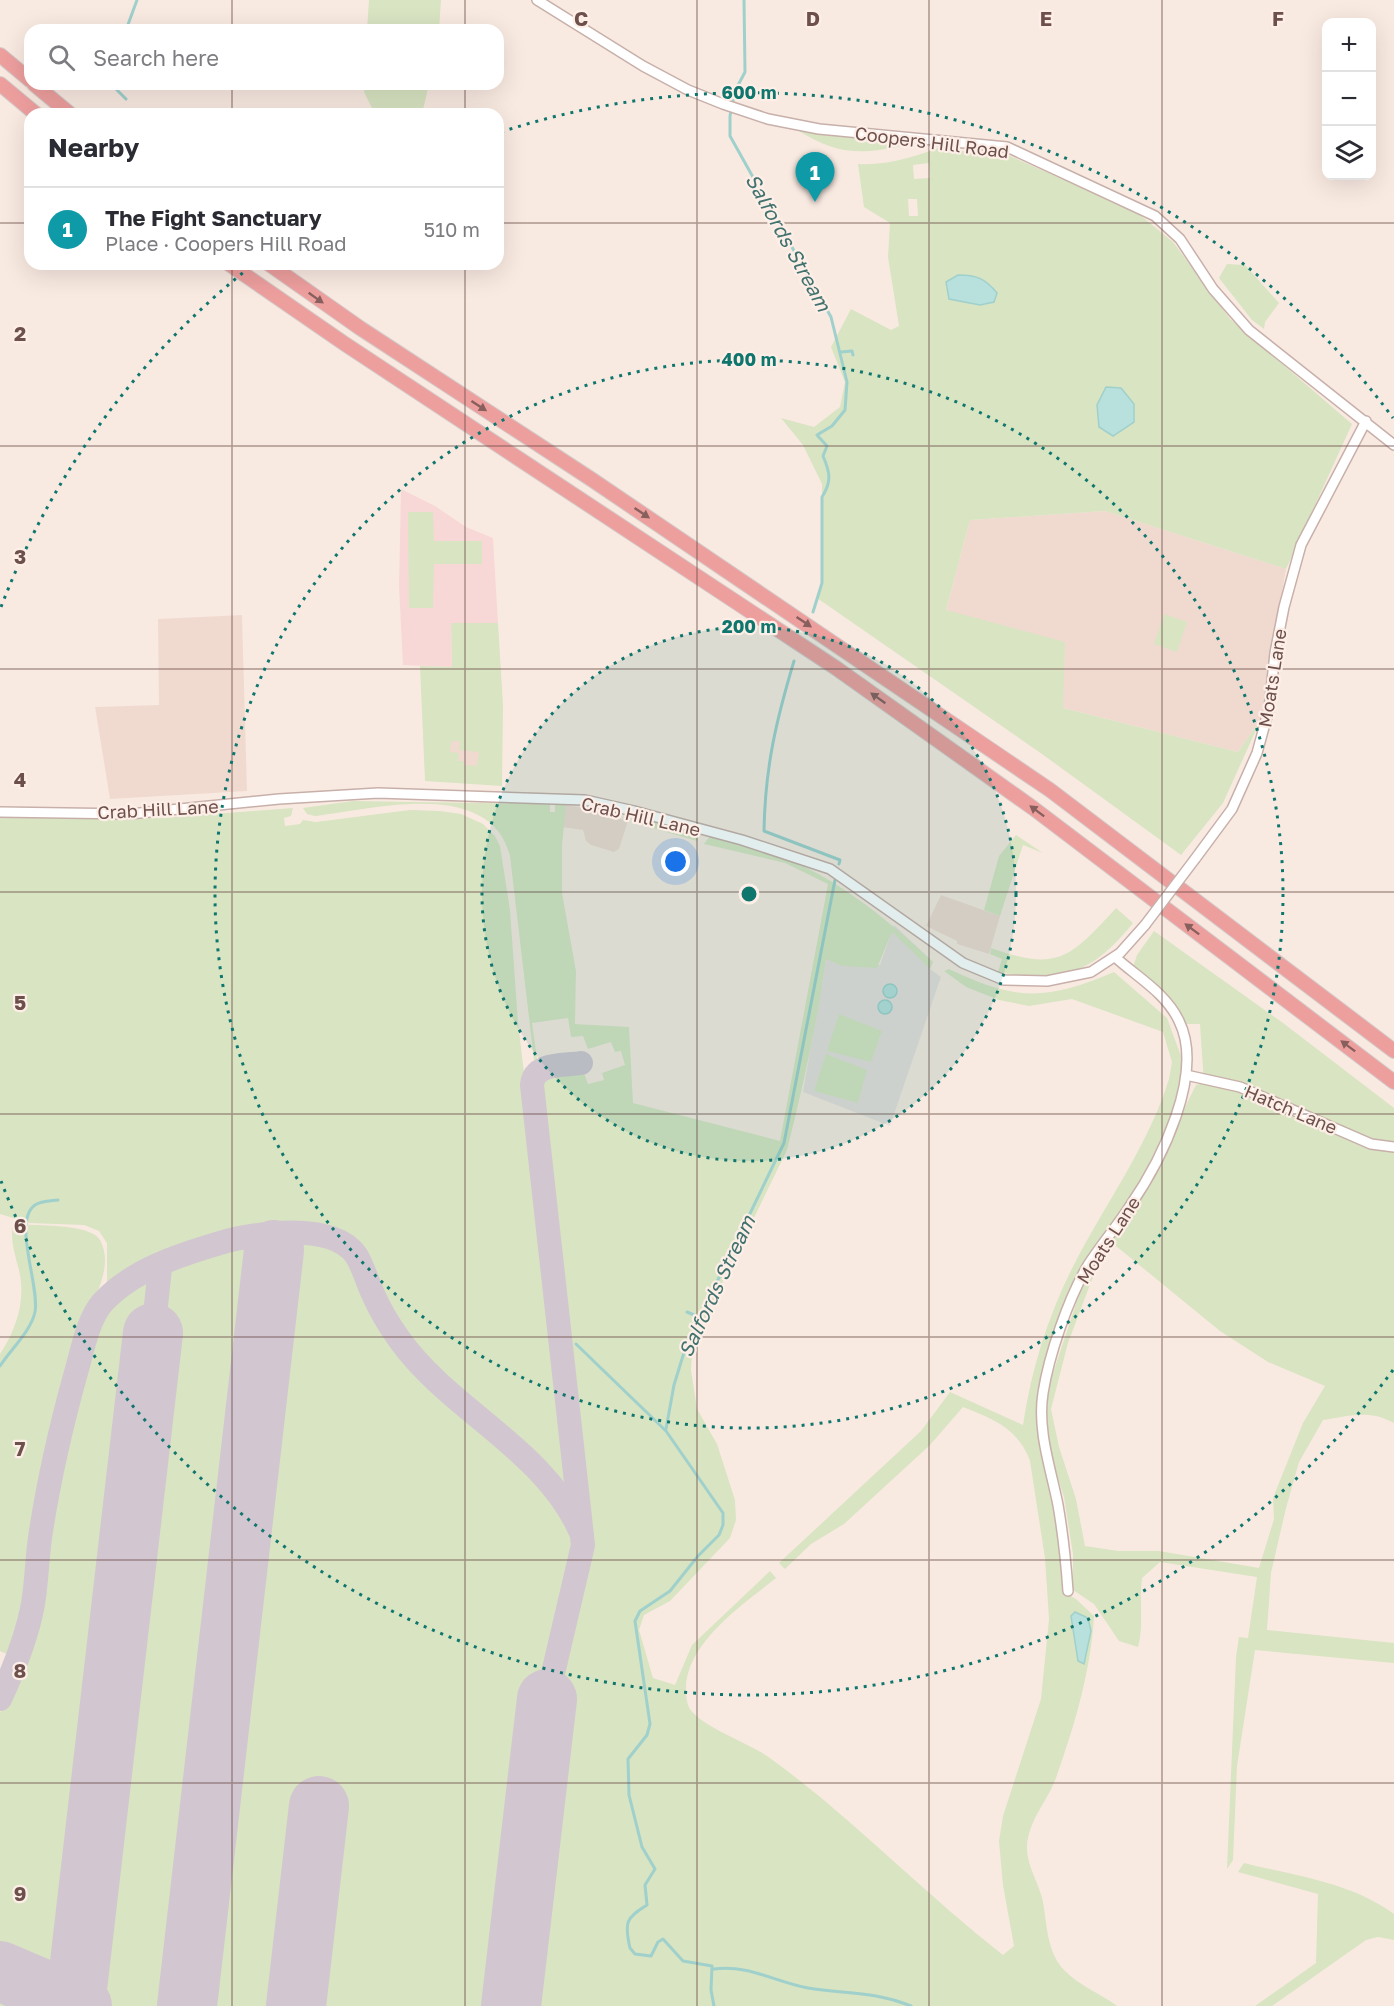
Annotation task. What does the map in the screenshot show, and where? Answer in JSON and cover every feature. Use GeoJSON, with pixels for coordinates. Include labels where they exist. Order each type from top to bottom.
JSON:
{"type":"FeatureCollection","features":[{"type":"Feature","properties":{"kind":"highway"},"geometry":{"type":"LineString","coordinates":[[0,55],[24,75]]}},
{"type":"Feature","properties":{"kind":"highway"},"geometry":{"type":"LineString","coordinates":[[0,84],[29,108]]}},
{"type":"Feature","properties":{"kind":"highway"},"geometry":{"type":"LineString","coordinates":[[41,90],[63,108]]}},
{"type":"Feature","properties":{"kind":"highway"},"geometry":{"type":"LineString","coordinates":[[238,270],[345,344],[836,668],[1033,807],[1394,1082]]}},
{"type":"Feature","properties":{"kind":"highway"},"geometry":{"type":"LineString","coordinates":[[278,270],[360,328],[659,525],[1050,790],[1394,1051]]}},
{"type":"Feature","properties":{"kind":"street","name":"Coopers Hill Road"},"geometry":{"type":"LineString","coordinates":[[537,0],[643,66],[688,90],[723,104],[768,119],[819,129],[1007,147],[1155,216],[1180,239],[1213,289],[1249,330],[1394,445]]}},
{"type":"Feature","properties":{"kind":"street","name":"Moats Lane"},"geometry":{"type":"LineString","coordinates":[[1126,947],[1145,926],[1232,808],[1257,753],[1269,709],[1275,653],[1301,545],[1366,421]]}},
{"type":"Feature","properties":{"kind":"street","name":"Crab Hill Lane"},"geometry":{"type":"LineString","coordinates":[[0,812],[130,814],[279,799],[378,793],[585,800],[742,840],[830,869],[963,963],[996,978],[1029,982],[1068,978],[1091,972],[1126,947]]}},
{"type":"Feature","properties":{"kind":"street","name":"Moats Lane"},"geometry":{"type":"LineString","coordinates":[[1068,1591],[1063,1535],[1045,1445],[1043,1394],[1051,1359],[1075,1292],[1088,1266],[1145,1183],[1166,1138],[1182,1095],[1186,1075],[1187,1043],[1176,1014],[1153,988],[1115,957]]}},
{"type":"Feature","properties":{"kind":"street","name":"Hatch Lane"},"geometry":{"type":"LineString","coordinates":[[1186,1075],[1240,1087],[1371,1144],[1394,1148]]}},
{"type":"Feature","properties":{"kind":"shaded area"},"geometry":{"type":"Polygon","coordinates":[[[401,489],[435,506],[466,527],[493,538],[498,623],[451,623],[452,667],[403,665],[399,587],[401,489]]]}},
{"type":"Feature","properties":{"kind":"shaded area"},"geometry":{"type":"Polygon","coordinates":[[[1105,511],[1286,569],[1261,719],[1238,752],[1063,708],[946,610],[970,520],[1105,511]]]}},
{"type":"Feature","properties":{"kind":"shaded area"},"geometry":{"type":"Polygon","coordinates":[[[242,615],[247,791],[110,799],[95,707],[159,705],[158,619],[242,615]]]}},
{"type":"Feature","properties":{"kind":"shaded area"},"geometry":{"type":"Polygon","coordinates":[[[448,739],[462,740],[481,749],[479,769],[462,768],[437,753],[448,739]]]}},
{"type":"Feature","properties":{"kind":"shaded area"},"geometry":{"type":"Polygon","coordinates":[[[566,805],[618,812],[616,818],[628,821],[619,849],[614,852],[591,845],[586,841],[583,830],[562,827],[566,805]]]}},
{"type":"Feature","properties":{"kind":"shaded area"},"geometry":{"type":"Polygon","coordinates":[[[941,895],[1000,916],[989,954],[957,944],[957,941],[926,926],[941,895]]]}},
{"type":"Feature","properties":{"kind":"shaded area"},"geometry":{"type":"Polygon","coordinates":[[[894,925],[933,962],[930,969],[941,977],[890,1126],[803,1092],[826,958],[880,965],[894,925]]]}},
{"type":"Feature","properties":{"kind":"green space"},"geometry":{"type":"Polygon","coordinates":[[[369,0],[441,0],[439,24],[367,24],[369,0]]]}},
{"type":"Feature","properties":{"kind":"green space"},"geometry":{"type":"Polygon","coordinates":[[[364,90],[428,90],[423,108],[372,108],[364,90]]]}},
{"type":"Feature","properties":{"kind":"green space"},"geometry":{"type":"Polygon","coordinates":[[[797,130],[910,144],[878,150],[852,151],[826,145],[797,130]]]}},
{"type":"Feature","properties":{"kind":"green space"},"geometry":{"type":"Polygon","coordinates":[[[943,146],[974,154],[1010,156],[1135,211],[1173,242],[1230,319],[1352,424],[1286,569],[1105,511],[970,520],[946,610],[1065,642],[1063,708],[1238,752],[1261,719],[1223,803],[1181,855],[1042,754],[817,598],[822,583],[822,484],[803,445],[781,418],[814,427],[840,407],[845,382],[831,347],[851,309],[891,330],[899,326],[888,257],[890,223],[864,207],[858,164],[891,162],[943,146]],[[929,163],[913,165],[914,179],[930,178],[929,163]],[[908,199],[909,216],[918,216],[917,199],[908,199]]]}},
{"type":"Feature","properties":{"kind":"green space"},"geometry":{"type":"Polygon","coordinates":[[[1227,264],[1245,265],[1279,303],[1265,322],[1264,329],[1252,320],[1219,278],[1227,264]]]}},
{"type":"Feature","properties":{"kind":"green space"},"geometry":{"type":"Polygon","coordinates":[[[408,512],[433,512],[434,541],[482,541],[482,564],[434,564],[433,608],[409,608],[408,512]]]}},
{"type":"Feature","properties":{"kind":"green space"},"geometry":{"type":"Polygon","coordinates":[[[1164,614],[1187,622],[1177,652],[1154,644],[1164,614]]]}},
{"type":"Feature","properties":{"kind":"green space"},"geometry":{"type":"Polygon","coordinates":[[[451,623],[498,623],[503,706],[502,786],[425,781],[420,666],[452,667],[451,623]],[[451,741],[450,752],[459,753],[458,761],[464,761],[464,765],[477,766],[479,752],[459,750],[460,741],[451,741]]]}},
{"type":"Feature","properties":{"kind":"green space"},"geometry":{"type":"Polygon","coordinates":[[[353,801],[550,804],[550,812],[555,812],[555,804],[566,805],[562,845],[562,893],[576,971],[575,1024],[629,1027],[633,1103],[780,1141],[828,884],[785,863],[704,844],[710,836],[764,850],[811,870],[875,912],[933,962],[930,969],[892,932],[877,968],[842,966],[826,959],[809,1055],[787,1150],[710,1308],[692,1354],[691,1370],[697,1409],[717,1444],[735,1500],[736,1520],[730,1538],[670,1601],[644,1615],[639,1630],[653,1678],[675,1685],[692,1645],[770,1571],[776,1578],[745,1602],[713,1632],[690,1666],[686,1685],[688,1705],[692,1712],[711,1726],[767,1756],[798,1779],[1003,1955],[1014,1946],[1003,1885],[999,1841],[1003,1816],[1041,1699],[1049,1619],[1045,1558],[1030,1461],[1025,1450],[1019,1440],[1003,1426],[963,1407],[930,1445],[844,1524],[811,1544],[785,1569],[779,1563],[921,1431],[950,1392],[1023,1425],[1037,1359],[1059,1296],[1079,1255],[1140,1147],[1169,1079],[1172,1062],[1163,1032],[1072,999],[1029,1006],[999,1000],[966,987],[944,971],[949,969],[993,987],[1013,992],[1031,993],[1069,988],[1114,972],[1167,1018],[1181,1056],[1182,1076],[1172,1115],[1134,1194],[1106,1232],[1047,1358],[1037,1393],[1038,1425],[1058,1528],[1063,1592],[1076,1599],[1094,1616],[1086,1677],[1076,1717],[1053,1784],[1031,1827],[1027,1853],[1043,1902],[1051,1947],[1058,1963],[1076,1980],[1117,2006],[520,2006],[560,1668],[590,1541],[549,1201],[538,1082],[539,1079],[584,1073],[588,1084],[604,1080],[602,1073],[625,1065],[621,1051],[615,1052],[611,1042],[588,1049],[583,1036],[571,1037],[568,1018],[532,1023],[537,1059],[534,1060],[510,856],[498,831],[479,815],[455,807],[427,804],[397,805],[315,816],[307,814],[303,808],[353,801]]]}},
{"type":"Feature","properties":{"kind":"green space"},"geometry":{"type":"Polygon","coordinates":[[[293,808],[291,816],[284,818],[285,826],[300,824],[303,820],[316,822],[410,810],[461,814],[483,824],[495,836],[500,846],[510,910],[518,1023],[573,1480],[571,1488],[567,1491],[560,1488],[532,1458],[413,1349],[386,1308],[364,1256],[345,1239],[300,1226],[263,1227],[168,1253],[111,1286],[107,1283],[107,1243],[99,1231],[84,1225],[30,1223],[0,1214],[0,816],[162,818],[293,808]]]}},
{"type":"Feature","properties":{"kind":"green space"},"geometry":{"type":"Polygon","coordinates":[[[642,817],[697,833],[697,841],[636,823],[637,818],[642,817]]]}},
{"type":"Feature","properties":{"kind":"green space"},"geometry":{"type":"Polygon","coordinates":[[[1016,835],[1043,853],[1023,845],[1000,916],[984,910],[999,856],[1016,835]]]}},
{"type":"Feature","properties":{"kind":"green space"},"geometry":{"type":"Polygon","coordinates":[[[1116,908],[1133,923],[1104,954],[1089,964],[1058,975],[1020,975],[998,972],[1002,959],[990,954],[991,948],[1032,959],[1061,956],[1086,939],[1116,908]]]}},
{"type":"Feature","properties":{"kind":"green space"},"geometry":{"type":"Polygon","coordinates":[[[1154,931],[1283,1023],[1394,1108],[1394,1423],[1368,1415],[1323,1420],[1299,1462],[1286,1508],[1271,1573],[1267,1630],[1394,1643],[1394,1663],[1255,1650],[1237,1766],[1233,1860],[1227,1869],[1236,1657],[1239,1637],[1248,1638],[1257,1577],[1160,1562],[1142,1578],[1141,1631],[1138,1647],[1119,1641],[1094,1604],[1073,1590],[1073,1554],[1064,1497],[1050,1454],[1045,1416],[1048,1388],[1081,1289],[1094,1262],[1139,1200],[1196,1085],[1204,1083],[1200,1024],[1185,1024],[1133,967],[1137,955],[1154,931]],[[1116,1246],[1100,1261],[1068,1343],[1051,1409],[1059,1447],[1076,1499],[1085,1546],[1118,1551],[1159,1551],[1259,1568],[1274,1519],[1273,1498],[1303,1423],[1325,1386],[1268,1362],[1220,1331],[1116,1246]]]}},
{"type":"Feature","properties":{"kind":"green space"},"geometry":{"type":"Polygon","coordinates":[[[839,1014],[882,1031],[871,1062],[827,1051],[839,1014]]]}},
{"type":"Feature","properties":{"kind":"green space"},"geometry":{"type":"Polygon","coordinates":[[[826,1054],[867,1070],[858,1103],[814,1091],[826,1054]]]}},
{"type":"Feature","properties":{"kind":"green space"},"geometry":{"type":"Polygon","coordinates":[[[13,1224],[60,1226],[85,1231],[100,1240],[105,1260],[102,1280],[87,1318],[48,1459],[37,1513],[22,1621],[11,1656],[0,1651],[0,1354],[11,1334],[21,1303],[21,1281],[13,1242],[13,1224]]]}},
{"type":"Feature","properties":{"kind":"green space"},"geometry":{"type":"Polygon","coordinates":[[[287,1238],[316,1243],[347,1254],[378,1321],[387,1335],[433,1385],[519,1461],[537,1480],[567,1517],[575,1535],[577,1551],[554,1644],[540,1689],[502,2006],[0,2006],[0,1713],[35,1624],[47,1524],[75,1399],[97,1324],[109,1305],[128,1289],[153,1274],[210,1252],[265,1240],[287,1238]]]}},
{"type":"Feature","properties":{"kind":"green space"},"geometry":{"type":"Polygon","coordinates":[[[1244,1863],[1322,1881],[1377,1903],[1394,1914],[1394,1940],[1378,1937],[1366,1940],[1272,2006],[1255,2006],[1316,1963],[1318,1894],[1238,1872],[1244,1863]]]}},
{"type":"Feature","properties":{"kind":"water"},"geometry":{"type":"Polygon","coordinates":[[[958,275],[975,277],[988,284],[997,293],[994,302],[980,305],[949,299],[946,282],[958,275]]]}},
{"type":"Feature","properties":{"kind":"water"},"geometry":{"type":"Polygon","coordinates":[[[1106,387],[1121,388],[1134,404],[1134,422],[1113,436],[1099,427],[1097,405],[1106,387]]]}},
{"type":"Feature","properties":{"kind":"water"},"geometry":{"type":"Polygon","coordinates":[[[890,984],[895,986],[897,991],[895,996],[890,998],[885,996],[883,991],[885,986],[890,984]]]}},
{"type":"Feature","properties":{"kind":"water"},"geometry":{"type":"Polygon","coordinates":[[[885,1000],[890,1002],[892,1007],[890,1012],[885,1014],[880,1012],[878,1007],[880,1002],[885,1000]]]}},
{"type":"Feature","properties":{"kind":"water"},"geometry":{"type":"Polygon","coordinates":[[[1075,1612],[1088,1618],[1091,1631],[1084,1664],[1078,1661],[1071,1616],[1075,1612]]]}},
{"type":"Feature","properties":{"kind":"waterway"},"geometry":{"type":"LineString","coordinates":[[128,24],[137,0]]}},
{"type":"Feature","properties":{"kind":"waterway","name":"Salfords Stream"},"geometry":{"type":"LineString","coordinates":[[744,0],[745,72],[735,91],[730,116],[730,136],[831,317],[847,382],[845,410],[832,426],[817,435],[827,446],[823,456],[829,477],[822,497],[822,583],[813,612]]}},
{"type":"Feature","properties":{"kind":"waterway"},"geometry":{"type":"LineString","coordinates":[[117,90],[126,99]]}},
{"type":"Feature","properties":{"kind":"waterway"},"geometry":{"type":"LineString","coordinates":[[841,352],[852,351],[853,355]]}},
{"type":"Feature","properties":{"kind":"waterway","name":"Salfords Stream"},"geometry":{"type":"LineString","coordinates":[[794,661],[773,745],[764,831],[840,860],[839,864]]}},
{"type":"Feature","properties":{"kind":"waterway","name":"Salfords Stream"},"geometry":{"type":"LineString","coordinates":[[666,1429],[674,1385],[686,1346],[784,1143],[835,880]]}},
{"type":"Feature","properties":{"kind":"waterway"},"geometry":{"type":"LineString","coordinates":[[0,1366],[25,1333],[35,1312],[34,1287],[26,1239],[29,1213],[37,1204],[58,1200]]}},
{"type":"Feature","properties":{"kind":"waterway"},"geometry":{"type":"LineString","coordinates":[[687,1312],[699,1317]]}},
{"type":"Feature","properties":{"kind":"waterway","name":"Salfords Stream"},"geometry":{"type":"LineString","coordinates":[[576,1344],[666,1431],[723,1513],[723,1525],[719,1535],[698,1556],[670,1591],[640,1611],[635,1621],[650,1724],[647,1735],[628,1759],[629,1795],[642,1847],[655,1869],[645,1885],[647,1905],[628,1922],[630,1948],[635,1954],[651,1956],[658,1942],[663,1939],[683,1961],[712,1966],[711,1990],[714,2006]]}},
{"type":"Feature","properties":{"kind":"waterway"},"geometry":{"type":"LineString","coordinates":[[714,1969],[750,1971],[808,1988],[872,1995],[911,2006]]}},
{"type":"Feature","properties":{"kind":"taxiway"},"geometry":{"type":"LineString","coordinates":[[547,1699],[583,1545],[532,1085],[538,1072],[544,1069],[581,1063]]}},
{"type":"Feature","properties":{"kind":"taxiway"},"geometry":{"type":"LineString","coordinates":[[0,1699],[20,1653],[27,1629],[34,1595],[41,1531],[60,1434],[86,1337],[97,1309],[115,1291],[142,1272],[189,1253],[234,1239],[291,1232],[329,1237],[345,1244],[356,1255],[388,1323],[420,1365],[546,1479],[566,1505],[582,1535]]}},
{"type":"Feature","properties":{"kind":"taxiway"},"geometry":{"type":"LineString","coordinates":[[153,1333],[160,1268],[164,1262]]}},
{"type":"Feature","properties":{"kind":"runway"},"geometry":{"type":"LineString","coordinates":[[187,2006],[274,1250]]}},
{"type":"Feature","properties":{"kind":"runway"},"geometry":{"type":"LineString","coordinates":[[75,2006],[153,1333]]}},
{"type":"Feature","properties":{"kind":"runway"},"geometry":{"type":"LineString","coordinates":[[511,2006],[547,1699]]}},
{"type":"Feature","properties":{"kind":"runway"},"geometry":{"type":"LineString","coordinates":[[296,2006],[319,1806]]}},
{"type":"Feature","properties":{"kind":"runway"},"geometry":{"type":"LineString","coordinates":[[0,1971],[82,2006]]}},
{"type":"Feature","properties":{"kind":"place","name":"The Fight Sanctuary"},"geometry":{"type":"Point","coordinates":[815,202]}}]}
